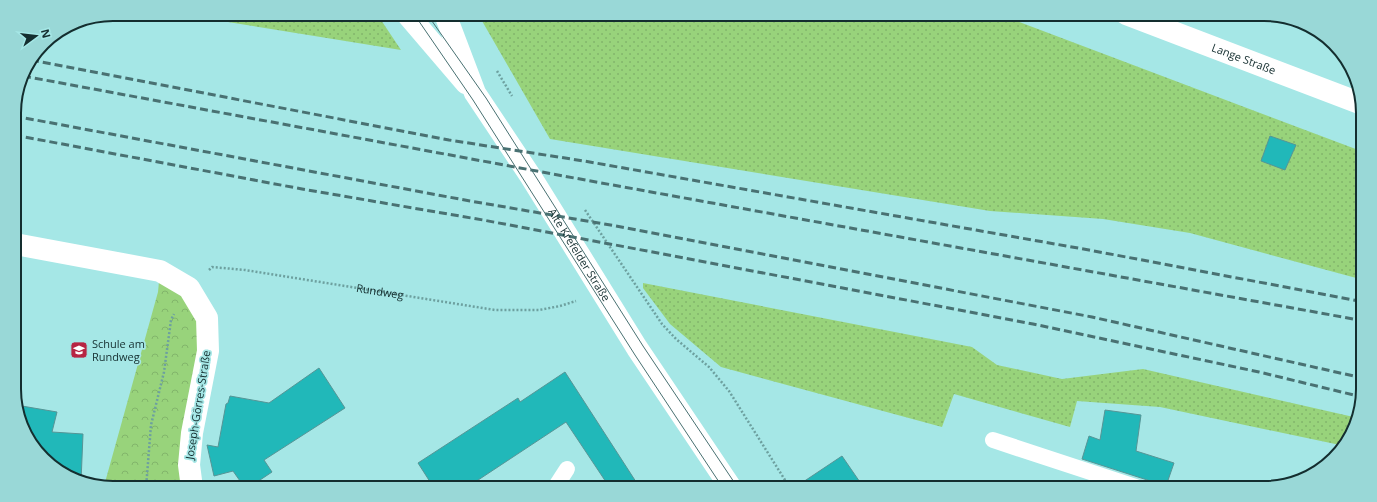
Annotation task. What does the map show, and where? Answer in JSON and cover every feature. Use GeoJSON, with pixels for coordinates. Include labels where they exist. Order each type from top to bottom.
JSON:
{"type":"FeatureCollection","features":[{"type":"Feature","properties":{"kind":"street"},"geometry":{"type":"LineString","coordinates":[[413,21],[475,93]]}},
{"type":"Feature","properties":{"kind":"street","name":"Alte Krefelder Straße"},"geometry":{"type":"LineString","coordinates":[[448,21],[475,93],[531,177],[637,348],[726,481]]}},
{"type":"Feature","properties":{"kind":"street","name":"Lange Straße"},"geometry":{"type":"LineString","coordinates":[[1144,21],[1355,101]]}},
{"type":"Feature","properties":{"kind":"street","name":"Joseph-Görres-Straße"},"geometry":{"type":"LineString","coordinates":[[21,245],[160,271],[189,288],[207,318],[208,351],[192,433],[189,465],[191,481]]}},
{"type":"Feature","properties":{"kind":"lane"},"geometry":{"type":"LineString","coordinates":[[427,21],[475,93]]}},
{"type":"Feature","properties":{"kind":"lane"},"geometry":{"type":"LineString","coordinates":[[993,440],[1118,481]]}},
{"type":"Feature","properties":{"kind":"lane"},"geometry":{"type":"LineString","coordinates":[[559,481],[566,469]]}},
{"type":"Feature","properties":{"kind":"path"},"geometry":{"type":"LineString","coordinates":[[496,69],[512,97]]}},
{"type":"Feature","properties":{"kind":"path"},"geometry":{"type":"LineString","coordinates":[[584,208],[662,324],[676,339],[709,367],[729,391],[786,481]]}},
{"type":"Feature","properties":{"kind":"path","name":"Rundweg"},"geometry":{"type":"LineString","coordinates":[[189,288],[212,267],[244,270],[495,310],[539,310],[560,306],[579,300]]}},
{"type":"Feature","properties":{"kind":"path"},"geometry":{"type":"LineString","coordinates":[[147,481],[151,425],[164,372],[171,320],[189,288]]}},
{"type":"Feature","properties":{"kind":"green space"},"geometry":{"type":"Polygon","coordinates":[[[221,21],[382,21],[401,50],[221,21]]]}},
{"type":"Feature","properties":{"kind":"green space"},"geometry":{"type":"Polygon","coordinates":[[[482,21],[1017,21],[1356,149],[1356,278],[1190,233],[1103,219],[990,211],[550,139],[482,21]]]}},
{"type":"Feature","properties":{"kind":"green space"},"geometry":{"type":"Polygon","coordinates":[[[160,271],[207,318],[193,481],[106,480],[158,292],[160,271]]]}},
{"type":"Feature","properties":{"kind":"green space"},"geometry":{"type":"Polygon","coordinates":[[[643,283],[972,347],[997,365],[1062,379],[1143,369],[1352,417],[1344,435],[1337,444],[1160,407],[1077,401],[1070,427],[954,394],[942,427],[721,367],[670,324],[643,288],[643,283]]]}},
{"type":"Feature","properties":{"kind":"building"},"geometry":{"type":"Polygon","coordinates":[[[1270,136],[1296,145],[1285,170],[1261,161],[1270,136]]]}},
{"type":"Feature","properties":{"kind":"building"},"geometry":{"type":"Polygon","coordinates":[[[319,368],[345,408],[264,460],[272,472],[258,481],[240,481],[233,471],[214,476],[207,445],[218,447],[226,404],[228,403],[230,396],[269,403],[319,368]]]}},
{"type":"Feature","properties":{"kind":"building"},"geometry":{"type":"Polygon","coordinates":[[[565,372],[635,481],[605,481],[566,422],[477,481],[430,481],[418,463],[518,398],[520,402],[565,372]]]}},
{"type":"Feature","properties":{"kind":"building"},"geometry":{"type":"Polygon","coordinates":[[[23,406],[57,412],[52,432],[83,434],[81,475],[72,472],[52,458],[44,450],[30,430],[23,406]]]}},
{"type":"Feature","properties":{"kind":"building"},"geometry":{"type":"Polygon","coordinates":[[[1105,410],[1141,415],[1136,451],[1174,463],[1168,481],[1150,481],[1082,459],[1089,436],[1100,440],[1105,410]]]}},
{"type":"Feature","properties":{"kind":"building"},"geometry":{"type":"Polygon","coordinates":[[[842,456],[859,481],[804,481],[842,456]]]}},
{"type":"Feature","properties":{"kind":"tram line"},"geometry":{"type":"LineString","coordinates":[[419,21],[473,100],[635,355],[718,481]]}},
{"type":"Feature","properties":{"kind":"tram line"},"geometry":{"type":"LineString","coordinates":[[432,21],[486,98],[643,346],[733,481]]}},
{"type":"Feature","properties":{"kind":"railway"},"geometry":{"type":"LineString","coordinates":[[37,61],[449,140],[584,161],[1089,250],[1356,300]]}},
{"type":"Feature","properties":{"kind":"railway"},"geometry":{"type":"LineString","coordinates":[[28,77],[596,182],[1356,319]]}},
{"type":"Feature","properties":{"kind":"railway"},"geometry":{"type":"LineString","coordinates":[[21,117],[470,201],[616,226],[1092,317],[1356,377]]}},
{"type":"Feature","properties":{"kind":"railway"},"geometry":{"type":"LineString","coordinates":[[21,136],[302,189],[483,220],[1033,324],[1259,372],[1355,395]]}},
{"type":"Feature","properties":{"kind":"place","name":"Schule am Rundweg"},"geometry":{"type":"Point","coordinates":[79,350]}}]}
